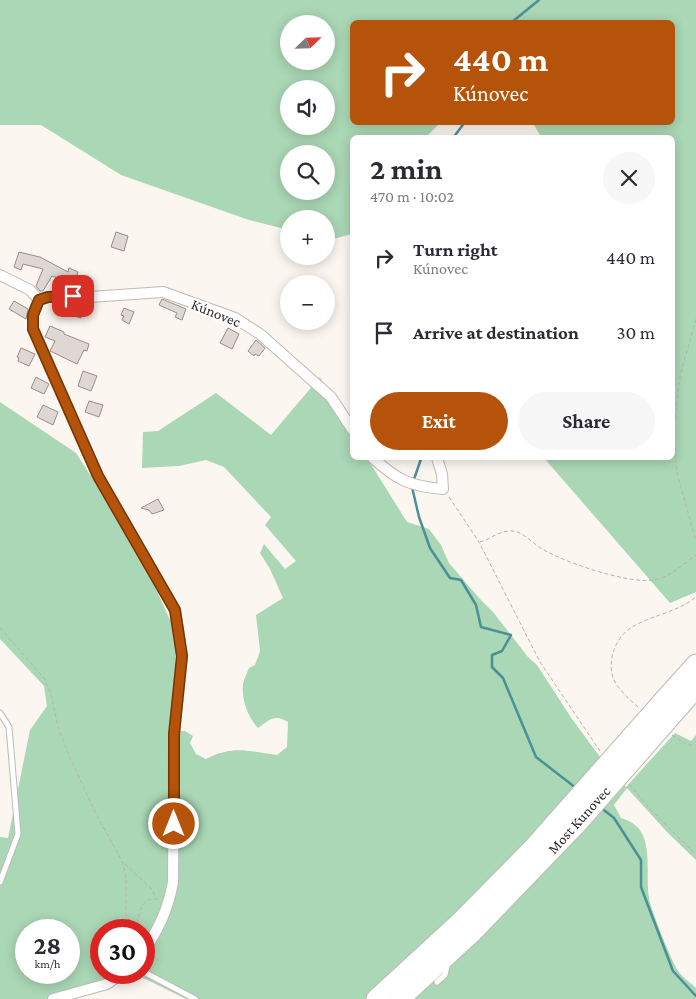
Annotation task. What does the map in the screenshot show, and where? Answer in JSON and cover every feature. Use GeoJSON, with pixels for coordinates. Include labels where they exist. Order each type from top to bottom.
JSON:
{"type":"FeatureCollection","features":[{"type":"Feature","properties":{"kind":"highway"},"geometry":{"type":"LineString","coordinates":[[675,699],[696,664]]}},
{"type":"Feature","properties":{"kind":"highway"},"geometry":{"type":"LineString","coordinates":[[675,699],[696,688]]}},
{"type":"Feature","properties":{"kind":"highway","name":"Most Kunovec"},"geometry":{"type":"LineString","coordinates":[[467,926],[578,823],[675,699]]}},
{"type":"Feature","properties":{"kind":"highway"},"geometry":{"type":"LineString","coordinates":[[400,999],[449,954],[467,926]]}},
{"type":"Feature","properties":{"kind":"highway"},"geometry":{"type":"LineString","coordinates":[[376,999],[467,926]]}},
{"type":"Feature","properties":{"kind":"street"},"geometry":{"type":"LineString","coordinates":[[0,275],[30,290],[39,300],[33,315],[33,329],[41,348],[98,476],[175,610],[182,656],[174,734],[173,882],[169,904],[155,934]]}},
{"type":"Feature","properties":{"kind":"street","name":"Kúnovec"},"geometry":{"type":"LineString","coordinates":[[39,300],[57,296],[90,297],[163,292],[235,318],[260,334],[331,397],[350,426]]}},
{"type":"Feature","properties":{"kind":"street"},"geometry":{"type":"LineString","coordinates":[[375,460],[392,476],[419,486],[443,488],[442,474],[438,460]]}},
{"type":"Feature","properties":{"kind":"street"},"geometry":{"type":"LineString","coordinates":[[53,999],[107,984]]}},
{"type":"Feature","properties":{"kind":"lane"},"geometry":{"type":"LineString","coordinates":[[0,713],[9,727],[18,834],[0,882]]}},
{"type":"Feature","properties":{"kind":"lane"},"geometry":{"type":"LineString","coordinates":[[437,982],[446,972],[449,954]]}},
{"type":"Feature","properties":{"kind":"lane"},"geometry":{"type":"LineString","coordinates":[[155,978],[195,999]]}},
{"type":"Feature","properties":{"kind":"path"},"geometry":{"type":"LineString","coordinates":[[675,418],[680,376],[696,319]]}},
{"type":"Feature","properties":{"kind":"path"},"geometry":{"type":"LineString","coordinates":[[675,454],[677,473],[696,541]]}},
{"type":"Feature","properties":{"kind":"path"},"geometry":{"type":"LineString","coordinates":[[443,488],[479,542],[540,662],[600,750]]}},
{"type":"Feature","properties":{"kind":"path"},"geometry":{"type":"LineString","coordinates":[[479,542],[504,532],[516,531],[542,550],[562,560],[627,579],[643,581],[660,578],[696,556]]}},
{"type":"Feature","properties":{"kind":"path"},"geometry":{"type":"LineString","coordinates":[[644,712],[630,700],[613,679],[610,662],[616,642],[632,627],[686,604],[696,597]]}},
{"type":"Feature","properties":{"kind":"path"},"geometry":{"type":"LineString","coordinates":[[0,628],[44,678],[58,727],[68,753],[123,863],[126,878],[126,914],[129,919]]}},
{"type":"Feature","properties":{"kind":"path"},"geometry":{"type":"LineString","coordinates":[[672,734],[687,745],[696,745]]}},
{"type":"Feature","properties":{"kind":"path"},"geometry":{"type":"LineString","coordinates":[[625,780],[650,809],[696,855]]}},
{"type":"Feature","properties":{"kind":"path"},"geometry":{"type":"LineString","coordinates":[[123,863],[151,888],[156,898],[169,904]]}},
{"type":"Feature","properties":{"kind":"path"},"geometry":{"type":"LineString","coordinates":[[139,919],[143,904],[156,898]]}},
{"type":"Feature","properties":{"kind":"green space"},"geometry":{"type":"Polygon","coordinates":[[[0,0],[696,0],[696,592],[670,603],[546,460],[675,460],[675,135],[540,135],[534,125],[675,125],[675,20],[350,20],[350,125],[438,125],[428,135],[350,135],[350,235],[335,239],[335,210],[280,210],[280,228],[249,220],[121,175],[41,125],[0,125],[0,0]]]}},
{"type":"Feature","properties":{"kind":"green space"},"geometry":{"type":"Polygon","coordinates":[[[320,377],[350,430],[350,460],[368,460],[407,522],[429,529],[441,545],[449,563],[493,612],[528,657],[537,665],[572,719],[597,753],[626,787],[675,733],[691,741],[696,735],[696,860],[667,832],[627,788],[614,805],[621,818],[633,823],[645,840],[650,903],[676,967],[696,988],[696,999],[186,999],[155,984],[155,919],[90,919],[90,984],[99,984],[46,999],[0,999],[0,837],[8,838],[30,730],[47,706],[44,686],[0,639],[0,402],[76,453],[139,551],[174,629],[176,652],[170,731],[185,731],[193,736],[190,743],[196,754],[206,759],[224,752],[241,750],[277,755],[287,747],[288,722],[276,718],[258,728],[248,713],[244,701],[243,682],[249,668],[255,665],[260,651],[256,615],[283,598],[270,569],[260,553],[264,544],[285,569],[296,561],[265,525],[271,517],[224,467],[206,460],[179,466],[142,468],[143,432],[158,431],[216,393],[271,435],[320,377]]]}},
{"type":"Feature","properties":{"kind":"building"},"geometry":{"type":"Polygon","coordinates":[[[116,232],[128,236],[124,251],[111,247],[116,232]]]}},
{"type":"Feature","properties":{"kind":"building"},"geometry":{"type":"Polygon","coordinates":[[[19,252],[40,257],[68,272],[69,268],[78,272],[74,284],[52,276],[43,291],[40,291],[36,286],[43,269],[23,264],[21,270],[14,267],[19,252]]]}},
{"type":"Feature","properties":{"kind":"building"},"geometry":{"type":"Polygon","coordinates":[[[162,299],[186,309],[182,320],[175,317],[177,313],[159,305],[162,299]]]}},
{"type":"Feature","properties":{"kind":"building"},"geometry":{"type":"Polygon","coordinates":[[[14,301],[28,309],[26,319],[9,309],[14,301]]]}},
{"type":"Feature","properties":{"kind":"building"},"geometry":{"type":"Polygon","coordinates":[[[55,304],[83,309],[81,318],[54,310],[55,304]]]}},
{"type":"Feature","properties":{"kind":"building"},"geometry":{"type":"Polygon","coordinates":[[[124,308],[134,312],[129,324],[122,320],[124,316],[121,315],[124,308]]]}},
{"type":"Feature","properties":{"kind":"building"},"geometry":{"type":"Polygon","coordinates":[[[50,326],[89,344],[87,351],[84,350],[77,364],[50,351],[55,341],[45,337],[50,326]]]}},
{"type":"Feature","properties":{"kind":"building"},"geometry":{"type":"Polygon","coordinates":[[[228,328],[239,334],[232,349],[220,343],[228,328]]]}},
{"type":"Feature","properties":{"kind":"building"},"geometry":{"type":"Polygon","coordinates":[[[256,340],[265,348],[259,356],[255,354],[254,356],[248,351],[256,340]]]}},
{"type":"Feature","properties":{"kind":"building"},"geometry":{"type":"Polygon","coordinates":[[[21,348],[35,354],[29,366],[18,361],[19,358],[17,357],[21,348]]]}},
{"type":"Feature","properties":{"kind":"building"},"geometry":{"type":"Polygon","coordinates":[[[83,371],[97,376],[91,391],[78,386],[83,371]]]}},
{"type":"Feature","properties":{"kind":"building"},"geometry":{"type":"Polygon","coordinates":[[[36,377],[49,384],[44,394],[31,388],[36,377]]]}},
{"type":"Feature","properties":{"kind":"building"},"geometry":{"type":"Polygon","coordinates":[[[89,401],[103,405],[99,417],[85,412],[89,401]]]}},
{"type":"Feature","properties":{"kind":"building"},"geometry":{"type":"Polygon","coordinates":[[[43,405],[58,412],[53,425],[37,417],[43,405]]]}},
{"type":"Feature","properties":{"kind":"building"},"geometry":{"type":"Polygon","coordinates":[[[158,499],[164,510],[152,514],[149,510],[141,508],[158,499]]]}},
{"type":"Feature","properties":{"kind":"waterway"},"geometry":{"type":"LineString","coordinates":[[514,20],[539,0]]}},
{"type":"Feature","properties":{"kind":"waterway"},"geometry":{"type":"LineString","coordinates":[[455,135],[463,125]]}},
{"type":"Feature","properties":{"kind":"waterway"},"geometry":{"type":"LineString","coordinates":[[413,482],[421,460]]}},
{"type":"Feature","properties":{"kind":"waterway"},"geometry":{"type":"LineString","coordinates":[[412,487],[419,517],[430,548],[450,578],[461,580],[476,605],[481,627],[511,635],[502,651],[492,655],[492,667],[503,678],[536,757],[576,788]]}},
{"type":"Feature","properties":{"kind":"waterway"},"geometry":{"type":"LineString","coordinates":[[600,807],[614,818],[641,860],[641,887],[673,971],[696,996]]}},
{"type":"Feature","properties":{"kind":"route"},"geometry":{"type":"LineString","coordinates":[[73,296],[48,297],[39,300],[33,315],[33,329],[98,476],[175,610],[182,656],[174,734],[174,824]]}}]}
